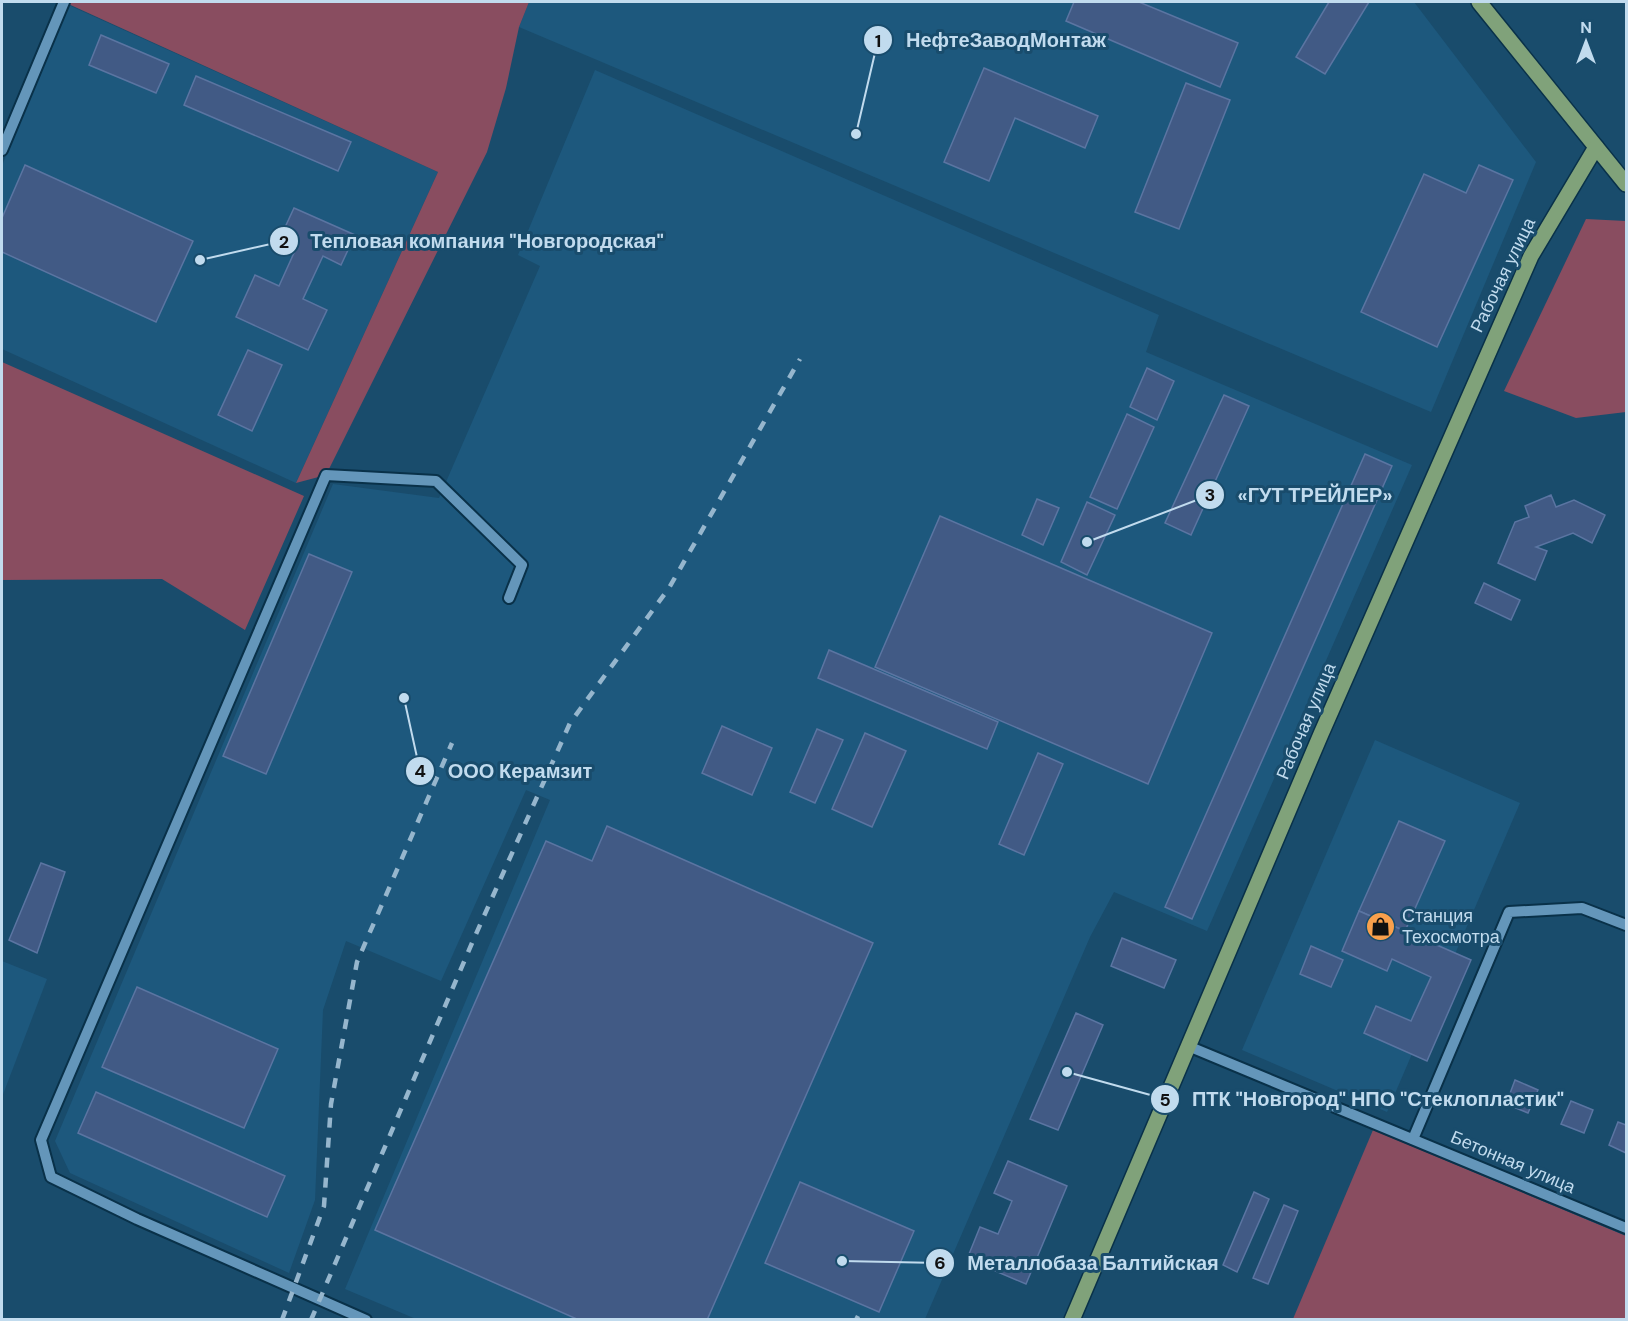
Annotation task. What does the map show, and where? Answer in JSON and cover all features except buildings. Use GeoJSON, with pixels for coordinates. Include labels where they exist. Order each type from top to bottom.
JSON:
{"type":"FeatureCollection","features":[{"type":"Feature","properties":{"kind":"main road"},"geometry":{"type":"LineString","coordinates":[[1479,2],[1626,184]]}},
{"type":"Feature","properties":{"kind":"main road","name":"Рабочая улица"},"geometry":{"type":"LineString","coordinates":[[1072,1320],[1188,1046],[1531,256],[1596,147]]}},
{"type":"Feature","properties":{"kind":"street"},"geometry":{"type":"LineString","coordinates":[[2,150],[64,2]]}},
{"type":"Feature","properties":{"kind":"street"},"geometry":{"type":"LineString","coordinates":[[366,1320],[168,1233],[51,1177],[41,1140],[326,475],[436,481],[522,565],[509,598]]}},
{"type":"Feature","properties":{"kind":"street"},"geometry":{"type":"LineString","coordinates":[[1413,1139],[1509,912],[1582,908],[1626,925]]}},
{"type":"Feature","properties":{"kind":"street","name":"Бетонная улица"},"geometry":{"type":"LineString","coordinates":[[1188,1046],[1626,1228]]}},
{"type":"Feature","properties":{"kind":"shaded area"},"geometry":{"type":"Polygon","coordinates":[[[64,2],[529,2],[519,27],[506,88],[487,152],[326,475],[296,483],[438,172],[64,2]]]}},
{"type":"Feature","properties":{"kind":"shaded area"},"geometry":{"type":"Polygon","coordinates":[[[529,2],[1414,2],[1536,162],[1431,412],[519,27],[529,2]]]}},
{"type":"Feature","properties":{"kind":"shaded area"},"geometry":{"type":"Polygon","coordinates":[[[64,3],[438,172],[296,483],[2,349],[2,166],[64,3]]]}},
{"type":"Feature","properties":{"kind":"shaded area"},"geometry":{"type":"Polygon","coordinates":[[[595,70],[1159,315],[1146,352],[1412,465],[1207,931],[1114,892],[1090,937],[925,1319],[416,1319],[345,1289],[550,800],[526,790],[441,981],[346,941],[323,1010],[315,1200],[289,1273],[70,1173],[55,1141],[333,484],[439,498],[540,266],[518,255],[595,70]]]}},
{"type":"Feature","properties":{"kind":"shaded area"},"geometry":{"type":"Polygon","coordinates":[[[1586,219],[1626,221],[1626,412],[1576,418],[1504,391],[1586,219]]]}},
{"type":"Feature","properties":{"kind":"shaded area"},"geometry":{"type":"Polygon","coordinates":[[[2,362],[304,496],[245,630],[162,579],[2,580],[2,362]]]}},
{"type":"Feature","properties":{"kind":"shaded area","name":"Станция Техосмотра"},"geometry":{"type":"Polygon","coordinates":[[[1375,740],[1520,803],[1387,1112],[1242,1050],[1375,740]]]}},
{"type":"Feature","properties":{"kind":"shaded area"},"geometry":{"type":"Polygon","coordinates":[[[2,961],[47,979],[2,1097],[2,961]]]}},
{"type":"Feature","properties":{"kind":"shaded area"},"geometry":{"type":"Polygon","coordinates":[[[1373,1130],[1626,1236],[1626,1319],[1293,1319],[1373,1130]]]}},
{"type":"Feature","properties":{"kind":"railway"},"geometry":{"type":"LineString","coordinates":[[311,1320],[472,943],[570,723],[669,588],[800,359]]}},
{"type":"Feature","properties":{"kind":"railway"},"geometry":{"type":"LineString","coordinates":[[282,1320],[324,1206],[331,1104],[357,962],[452,743]]}},
{"type":"Feature","properties":{"kind":"railway"},"geometry":{"type":"LineString","coordinates":[[856,1320],[858,1316]]}},
{"type":"Feature","properties":{"kind":"place","name":"НефтеЗаводМонтаж"},"geometry":{"type":"Point","coordinates":[856,134]}},
{"type":"Feature","properties":{"kind":"place","name":"Тепловая компания \"Новгородская\""},"geometry":{"type":"Point","coordinates":[200,260]}},
{"type":"Feature","properties":{"kind":"place","name":"«ГУТ ТРЕЙЛЕР»"},"geometry":{"type":"Point","coordinates":[1087,542]}},
{"type":"Feature","properties":{"kind":"place","name":"ООО Керамзит"},"geometry":{"type":"Point","coordinates":[404,698]}},
{"type":"Feature","properties":{"kind":"place","name":"Станция Техосмотра"},"geometry":{"type":"Point","coordinates":[1381,926]}},
{"type":"Feature","properties":{"kind":"place","name":"ПТК \"Новгород\" НПО \"Стеклопластик\""},"geometry":{"type":"Point","coordinates":[1067,1072]}},
{"type":"Feature","properties":{"kind":"place","name":"Металлобаза Балтийская"},"geometry":{"type":"Point","coordinates":[842,1261]}}]}
